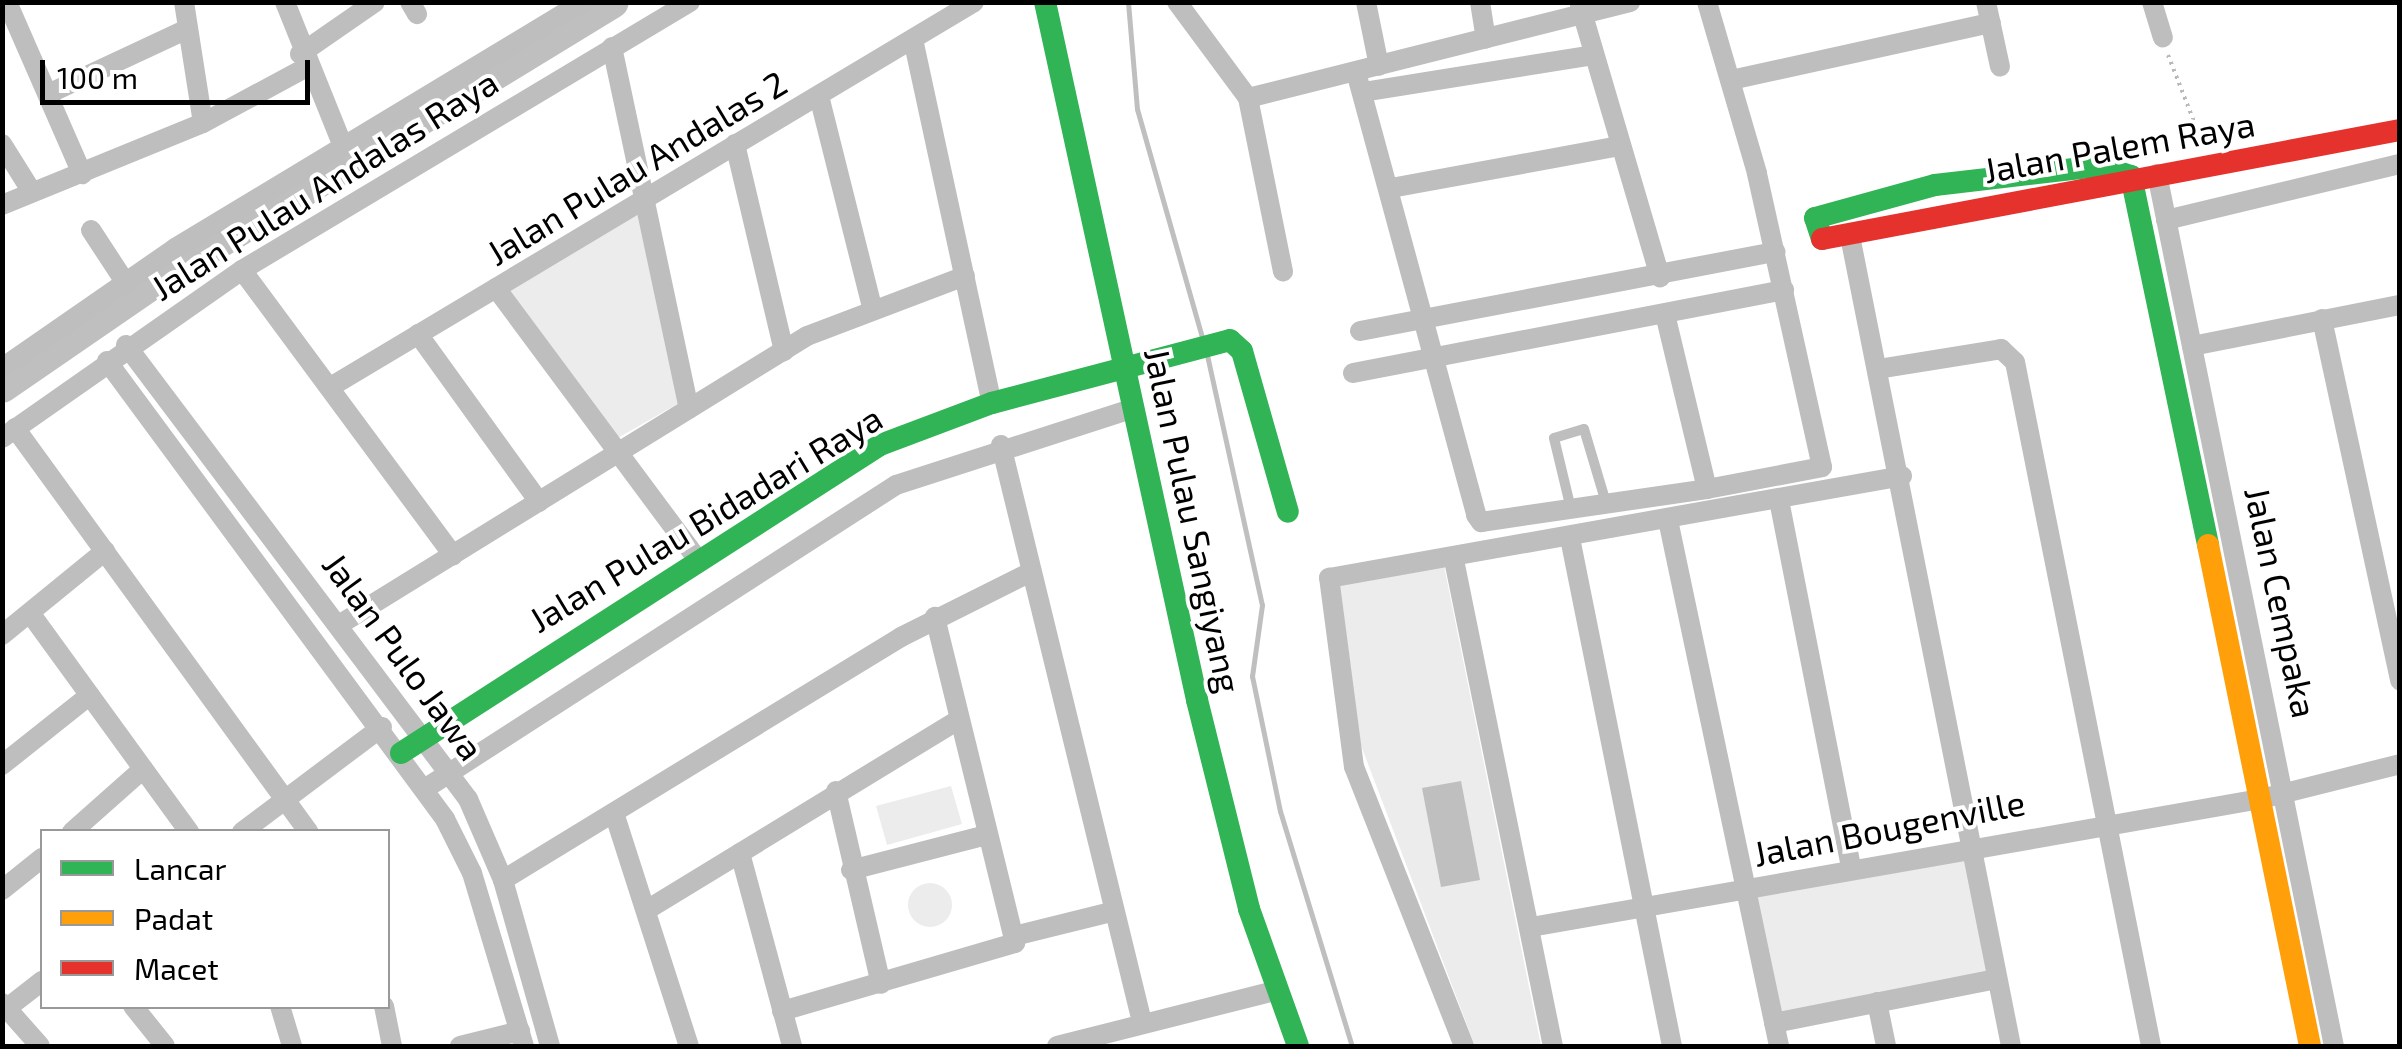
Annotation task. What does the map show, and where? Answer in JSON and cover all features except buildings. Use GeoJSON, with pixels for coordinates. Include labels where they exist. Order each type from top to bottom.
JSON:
{"type":"FeatureCollection","features":[{"type":"Feature","properties":{"kind":"street"},"geometry":{"type":"LineString","coordinates":[[8,2],[82,174]]}},
{"type":"Feature","properties":{"kind":"street"},"geometry":{"type":"LineString","coordinates":[[184,2],[185,30],[203,123]]}},
{"type":"Feature","properties":{"kind":"street"},"geometry":{"type":"LineString","coordinates":[[285,2],[302,62],[342,144]]}},
{"type":"Feature","properties":{"kind":"street"},"geometry":{"type":"LineString","coordinates":[[2,204],[203,123],[302,62],[375,2]]}},
{"type":"Feature","properties":{"kind":"street"},"geometry":{"type":"LineString","coordinates":[[538,2],[546,26]]}},
{"type":"Feature","properties":{"kind":"street"},"geometry":{"type":"LineString","coordinates":[[3,367],[126,282],[342,144],[582,2]]}},
{"type":"Feature","properties":{"kind":"street","name":"Jalan Pulau Andalas Raya"},"geometry":{"type":"LineString","coordinates":[[9,433],[126,345],[242,270],[690,2]]}},
{"type":"Feature","properties":{"kind":"street","name":"Jalan Pulau Andalas 2"},"geometry":{"type":"LineString","coordinates":[[332,386],[974,2]]}},
{"type":"Feature","properties":{"kind":"street","name":"Jalan Pulau Sangiyang"},"geometry":{"type":"LineString","coordinates":[[1045,2],[1132,409],[1275,992],[1298,1046]]}},
{"type":"Feature","properties":{"kind":"street"},"geometry":{"type":"LineString","coordinates":[[1178,2],[1248,98],[1283,271]]}},
{"type":"Feature","properties":{"kind":"street"},"geometry":{"type":"LineString","coordinates":[[1366,2],[1379,66]]}},
{"type":"Feature","properties":{"kind":"street"},"geometry":{"type":"LineString","coordinates":[[1480,2],[1486,39]]}},
{"type":"Feature","properties":{"kind":"street"},"geometry":{"type":"LineString","coordinates":[[1360,82],[1379,66],[1486,39],[1581,9],[1630,2]]}},
{"type":"Feature","properties":{"kind":"street"},"geometry":{"type":"LineString","coordinates":[[1360,82],[1391,188],[1422,318],[1438,357],[1476,515],[1572,509],[1823,465],[1776,252],[1707,2]]}},
{"type":"Feature","properties":{"kind":"street"},"geometry":{"type":"LineString","coordinates":[[2152,2],[2162,37]]}},
{"type":"Feature","properties":{"kind":"street"},"geometry":{"type":"LineString","coordinates":[[1581,9],[1660,276]]}},
{"type":"Feature","properties":{"kind":"street"},"geometry":{"type":"LineString","coordinates":[[1731,80],[1988,12],[2000,67]]}},
{"type":"Feature","properties":{"kind":"street"},"geometry":{"type":"LineString","coordinates":[[48,94],[185,30]]}},
{"type":"Feature","properties":{"kind":"street"},"geometry":{"type":"LineString","coordinates":[[912,40],[992,402]]}},
{"type":"Feature","properties":{"kind":"street"},"geometry":{"type":"LineString","coordinates":[[612,47],[648,198],[689,409]]}},
{"type":"Feature","properties":{"kind":"street"},"geometry":{"type":"LineString","coordinates":[[1248,98],[1593,55]]}},
{"type":"Feature","properties":{"kind":"street"},"geometry":{"type":"LineString","coordinates":[[819,96],[872,307]]}},
{"type":"Feature","properties":{"kind":"street","name":"Jalan Palem Raya"},"geometry":{"type":"LineString","coordinates":[[1850,236],[1994,201],[2134,182],[2157,174],[2400,130]]}},
{"type":"Feature","properties":{"kind":"street"},"geometry":{"type":"LineString","coordinates":[[2,144],[32,192]]}},
{"type":"Feature","properties":{"kind":"street"},"geometry":{"type":"LineString","coordinates":[[735,144],[784,351]]}},
{"type":"Feature","properties":{"kind":"street"},"geometry":{"type":"LineString","coordinates":[[1391,188],[1620,146]]}},
{"type":"Feature","properties":{"kind":"street"},"geometry":{"type":"LineString","coordinates":[[2166,220],[2400,164]]}},
{"type":"Feature","properties":{"kind":"street"},"geometry":{"type":"LineString","coordinates":[[2011,1046],[1968,844],[1902,476],[1850,236],[1822,239],[1814,218],[1935,184],[2059,169],[2116,166],[2134,182]]}},
{"type":"Feature","properties":{"kind":"street","name":"Jalan Cempaka"},"geometry":{"type":"LineString","coordinates":[[2157,174],[2287,793],[2334,1046]]}},
{"type":"Feature","properties":{"kind":"street","name":"Jalan Cempaka"},"geometry":{"type":"LineString","coordinates":[[2134,182],[2310,1046]]}},
{"type":"Feature","properties":{"kind":"street"},"geometry":{"type":"LineString","coordinates":[[90,230],[126,282]]}},
{"type":"Feature","properties":{"kind":"street"},"geometry":{"type":"LineString","coordinates":[[1360,331],[1776,252]]}},
{"type":"Feature","properties":{"kind":"street"},"geometry":{"type":"LineString","coordinates":[[242,270],[332,386],[453,555]]}},
{"type":"Feature","properties":{"kind":"street"},"geometry":{"type":"LineString","coordinates":[[342,623],[784,351],[872,307],[965,276]]}},
{"type":"Feature","properties":{"kind":"street"},"geometry":{"type":"LineString","coordinates":[[496,288],[697,559]]}},
{"type":"Feature","properties":{"kind":"street"},"geometry":{"type":"LineString","coordinates":[[1353,373],[1784,290]]}},
{"type":"Feature","properties":{"kind":"street"},"geometry":{"type":"LineString","coordinates":[[2192,346],[2400,305]]}},
{"type":"Feature","properties":{"kind":"street"},"geometry":{"type":"LineString","coordinates":[[1664,314],[1707,488]]}},
{"type":"Feature","properties":{"kind":"street"},"geometry":{"type":"LineString","coordinates":[[2322,319],[2400,681]]}},
{"type":"Feature","properties":{"kind":"street"},"geometry":{"type":"LineString","coordinates":[[418,334],[539,502]]}},
{"type":"Feature","properties":{"kind":"street","name":"Jalan Pulau Bidadari Raya"},"geometry":{"type":"LineString","coordinates":[[400,753],[880,445],[992,402],[1219,341],[1242,351],[1288,512]]}},
{"type":"Feature","properties":{"kind":"street","name":"Jalan Pulo Jawa"},"geometry":{"type":"LineString","coordinates":[[126,345],[342,623],[451,772],[503,880],[550,1046]]}},
{"type":"Feature","properties":{"kind":"street"},"geometry":{"type":"LineString","coordinates":[[1878,368],[2001,349],[2015,362],[2151,1046]]}},
{"type":"Feature","properties":{"kind":"street","name":"Jalan Pulo Jawa"},"geometry":{"type":"LineString","coordinates":[[107,361],[426,788],[472,872],[522,1039]]}},
{"type":"Feature","properties":{"kind":"street","name":"Jalan Pulau Bidadari Raya"},"geometry":{"type":"LineString","coordinates":[[426,788],[896,485],[1002,445],[1132,409]]}},
{"type":"Feature","properties":{"kind":"street"},"geometry":{"type":"LineString","coordinates":[[9,433],[105,551],[306,829]]}},
{"type":"Feature","properties":{"kind":"street"},"geometry":{"type":"LineString","coordinates":[[1002,445],[1111,912],[1142,1022]]}},
{"type":"Feature","properties":{"kind":"street"},"geometry":{"type":"LineString","coordinates":[[1464,1046],[1354,766],[1324,588],[1337,573],[1454,560],[1902,476]]}},
{"type":"Feature","properties":{"kind":"street"},"geometry":{"type":"LineString","coordinates":[[1779,500],[1850,867]]}},
{"type":"Feature","properties":{"kind":"street"},"geometry":{"type":"LineString","coordinates":[[778,508],[800,546]]}},
{"type":"Feature","properties":{"kind":"street"},"geometry":{"type":"LineString","coordinates":[[1668,520],[1779,1046]]}},
{"type":"Feature","properties":{"kind":"street"},"geometry":{"type":"LineString","coordinates":[[1570,538],[1672,1046]]}},
{"type":"Feature","properties":{"kind":"street"},"geometry":{"type":"LineString","coordinates":[[2,635],[105,551]]}},
{"type":"Feature","properties":{"kind":"street"},"geometry":{"type":"LineString","coordinates":[[1454,560],[1553,1046]]}},
{"type":"Feature","properties":{"kind":"street"},"geometry":{"type":"LineString","coordinates":[[503,880],[616,819],[935,617],[1032,572]]}},
{"type":"Feature","properties":{"kind":"street"},"geometry":{"type":"LineString","coordinates":[[30,614],[187,829]]}},
{"type":"Feature","properties":{"kind":"street"},"geometry":{"type":"LineString","coordinates":[[935,617],[1014,941]]}},
{"type":"Feature","properties":{"kind":"street"},"geometry":{"type":"LineString","coordinates":[[2,765],[90,695]]}},
{"type":"Feature","properties":{"kind":"street"},"geometry":{"type":"LineString","coordinates":[[650,908],[958,720]]}},
{"type":"Feature","properties":{"kind":"street"},"geometry":{"type":"LineString","coordinates":[[246,829],[382,726]]}},
{"type":"Feature","properties":{"kind":"street","name":"Jalan Bougenville"},"geometry":{"type":"LineString","coordinates":[[1531,928],[1968,844],[2261,799],[2400,764]]}},
{"type":"Feature","properties":{"kind":"street"},"geometry":{"type":"LineString","coordinates":[[75,829],[143,768]]}},
{"type":"Feature","properties":{"kind":"street"},"geometry":{"type":"LineString","coordinates":[[836,792],[851,870],[881,984]]}},
{"type":"Feature","properties":{"kind":"street"},"geometry":{"type":"LineString","coordinates":[[616,819],[650,908],[689,1046]]}},
{"type":"Feature","properties":{"kind":"street"},"geometry":{"type":"LineString","coordinates":[[851,870],[986,835]]}},
{"type":"Feature","properties":{"kind":"street"},"geometry":{"type":"LineString","coordinates":[[740,852],[792,1046]]}},
{"type":"Feature","properties":{"kind":"street"},"geometry":{"type":"LineString","coordinates":[[2,890],[40,860]]}},
{"type":"Feature","properties":{"kind":"street"},"geometry":{"type":"LineString","coordinates":[[782,1011],[1111,912]]}},
{"type":"Feature","properties":{"kind":"street"},"geometry":{"type":"LineString","coordinates":[[1774,1023],[1996,979]]}},
{"type":"Feature","properties":{"kind":"street"},"geometry":{"type":"LineString","coordinates":[[40,982],[4,1007],[40,1046]]}},
{"type":"Feature","properties":{"kind":"street"},"geometry":{"type":"LineString","coordinates":[[1057,1046],[1275,992]]}},
{"type":"Feature","properties":{"kind":"street"},"geometry":{"type":"LineString","coordinates":[[1877,1002],[1886,1046]]}},
{"type":"Feature","properties":{"kind":"street"},"geometry":{"type":"LineString","coordinates":[[135,1009],[165,1046]]}},
{"type":"Feature","properties":{"kind":"street"},"geometry":{"type":"LineString","coordinates":[[281,1009],[292,1046]]}},
{"type":"Feature","properties":{"kind":"street"},"geometry":{"type":"LineString","coordinates":[[385,1009],[392,1046]]}},
{"type":"Feature","properties":{"kind":"street"},"geometry":{"type":"LineString","coordinates":[[460,1046],[522,1039]]}},
{"type":"Feature","properties":{"kind":"lane"},"geometry":{"type":"LineString","coordinates":[[1572,509],[1554,438],[1584,429],[1606,504]]}},
{"type":"Feature","properties":{"kind":"path"},"geometry":{"type":"LineString","coordinates":[[2162,37],[2207,166]]}},
{"type":"Feature","properties":{"kind":"shaded area"},"geometry":{"type":"Polygon","coordinates":[[[640,211],[679,403],[616,439],[505,291],[640,211]]]}},
{"type":"Feature","properties":{"kind":"shaded area"},"geometry":{"type":"Polygon","coordinates":[[[1444,566],[1541,1046],[1475,1046],[1351,719],[1322,587],[1444,566]]]}},
{"type":"Feature","properties":{"kind":"shaded area"},"geometry":{"type":"Polygon","coordinates":[[[1461,781],[1480,880],[1441,887],[1422,788],[1461,781]]]}},
{"type":"Feature","properties":{"kind":"shaded area"},"geometry":{"type":"Polygon","coordinates":[[[951,786],[962,824],[887,845],[876,806],[951,786]]]}},
{"type":"Feature","properties":{"kind":"shaded area"},"geometry":{"type":"Polygon","coordinates":[[[1969,844],[1996,979],[1774,1023],[1744,888],[1969,844]]]}},
{"type":"Feature","properties":{"kind":"shaded area"},"geometry":{"type":"Polygon","coordinates":[[[930,883],[946,889],[952,905],[946,921],[930,927],[914,921],[908,905],[914,889],[930,883]]]}},
{"type":"Feature","properties":{"kind":"waterway"},"geometry":{"type":"LineString","coordinates":[[2,387],[156,281],[613,2]]}},
{"type":"Feature","properties":{"kind":"waterway"},"geometry":{"type":"LineString","coordinates":[[1128,2],[1137,109],[1203,340]]}},
{"type":"Feature","properties":{"kind":"waterway"},"geometry":{"type":"LineString","coordinates":[[1207,355],[1262,605],[1252,676],[1280,811],[1352,1046]]}},
{"type":"Feature","properties":{"kind":"traffic: fast"},"geometry":{"type":"LineString","coordinates":[[1045,2],[1197,700],[1249,909],[1298,1046]]}},
{"type":"Feature","properties":{"kind":"traffic: fast"},"geometry":{"type":"LineString","coordinates":[[1822,239],[1815,218],[1935,185],[2100,166],[2131,176],[2208,545]]}},
{"type":"Feature","properties":{"kind":"traffic: fast"},"geometry":{"type":"LineString","coordinates":[[401,753],[880,445],[992,403],[1230,340],[1242,351],[1288,512]]}},
{"type":"Feature","properties":{"kind":"traffic: slow"},"geometry":{"type":"LineString","coordinates":[[2208,545],[2310,1046]]}},
{"type":"Feature","properties":{"kind":"traffic: jam"},"geometry":{"type":"LineString","coordinates":[[1822,239],[2400,130]]}}]}
